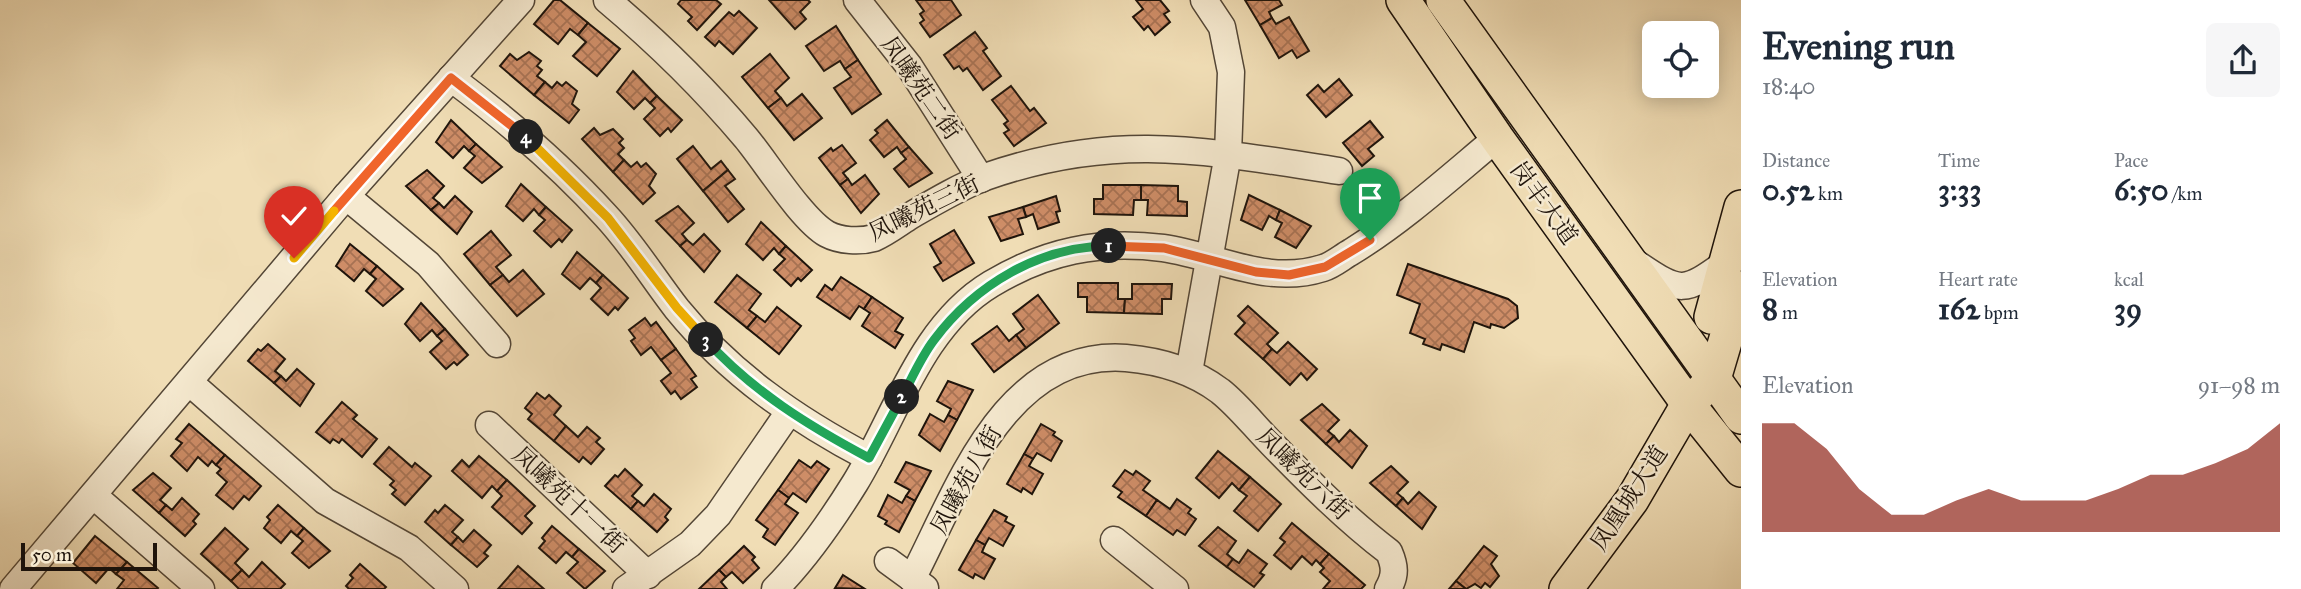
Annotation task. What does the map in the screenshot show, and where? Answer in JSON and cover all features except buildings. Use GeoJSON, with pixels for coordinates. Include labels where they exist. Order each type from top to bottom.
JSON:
{"type":"FeatureCollection","features":[{"type":"Feature","properties":{"kind":"main road","name":"岗丰大道"},"geometry":{"type":"LineString","coordinates":[[1403,0],[1497,138],[1688,404],[1741,470]]}},
{"type":"Feature","properties":{"kind":"main road","name":"岗丰大道"},"geometry":{"type":"LineString","coordinates":[[1448,2],[1627,257],[1718,373],[1741,416]]}},
{"type":"Feature","properties":{"kind":"main road","name":"凤凰城大道"},"geometry":{"type":"LineString","coordinates":[[1566,589],[1632,500],[1688,404],[1718,373],[1734,275],[1741,207]]}},
{"type":"Feature","properties":{"kind":"street"},"geometry":{"type":"LineString","coordinates":[[13,589],[346,196],[521,0]]}},
{"type":"Feature","properties":{"kind":"street","name":"凤曦苑三街"},"geometry":{"type":"LineString","coordinates":[[607,0],[709,96],[810,220],[828,234],[850,241],[873,238],[936,200],[981,178],[1029,162],[1078,152],[1128,147],[1178,148],[1339,170]]}},
{"type":"Feature","properties":{"kind":"street","name":"凤曦苑二街"},"geometry":{"type":"LineString","coordinates":[[857,0],[909,66],[981,178]]}},
{"type":"Feature","properties":{"kind":"street"},"geometry":{"type":"LineString","coordinates":[[1189,372],[1228,154],[1231,72],[1222,27],[1204,0]]}},
{"type":"Feature","properties":{"kind":"street"},"geometry":{"type":"LineString","coordinates":[[451,78],[503,118],[572,179],[608,218],[677,308],[718,354],[789,412],[869,458]]}},
{"type":"Feature","properties":{"kind":"street"},"geometry":{"type":"LineString","coordinates":[[775,589],[820,535],[869,458],[932,342],[961,307],[988,285],[1062,251],[1106,245],[1164,248],[1256,272],[1289,275],[1325,267],[1370,240],[1497,138]]}},
{"type":"Feature","properties":{"kind":"street"},"geometry":{"type":"LineString","coordinates":[[346,196],[428,264],[497,344]]}},
{"type":"Feature","properties":{"kind":"street"},"geometry":{"type":"LineString","coordinates":[[1627,257],[1674,287],[1734,275]]}},
{"type":"Feature","properties":{"kind":"street","name":"凤曦苑八街"},"geometry":{"type":"LineString","coordinates":[[888,561],[919,584],[989,432],[1012,402],[1042,379],[1077,364],[1114,357],[1152,360],[1189,372]]}},
{"type":"Feature","properties":{"kind":"street","name":"凤曦苑六街"},"geometry":{"type":"LineString","coordinates":[[1189,372],[1221,392],[1299,471],[1389,552],[1394,565],[1394,579],[1388,589]]}},
{"type":"Feature","properties":{"kind":"street"},"geometry":{"type":"LineString","coordinates":[[189,382],[324,501],[409,548],[455,589]]}},
{"type":"Feature","properties":{"kind":"street"},"geometry":{"type":"LineString","coordinates":[[637,582],[690,544],[718,515],[789,412]]}},
{"type":"Feature","properties":{"kind":"street","name":"凤曦苑十一街"},"geometry":{"type":"LineString","coordinates":[[489,425],[637,582]]}},
{"type":"Feature","properties":{"kind":"street"},"geometry":{"type":"LineString","coordinates":[[93,495],[201,589]]}},
{"type":"Feature","properties":{"kind":"street"},"geometry":{"type":"LineString","coordinates":[[1114,540],[1175,589]]}},
{"type":"Feature","properties":{"kind":"route"},"geometry":{"type":"LineString","coordinates":[[294,258],[451,78],[534,144],[572,179],[642,258],[677,308],[718,354],[764,394],[815,429],[869,458],[932,342],[961,307],[988,285],[1025,266],[1062,251],[1106,245],[1164,248],[1256,272],[1289,275],[1325,267],[1370,240]]}}]}
